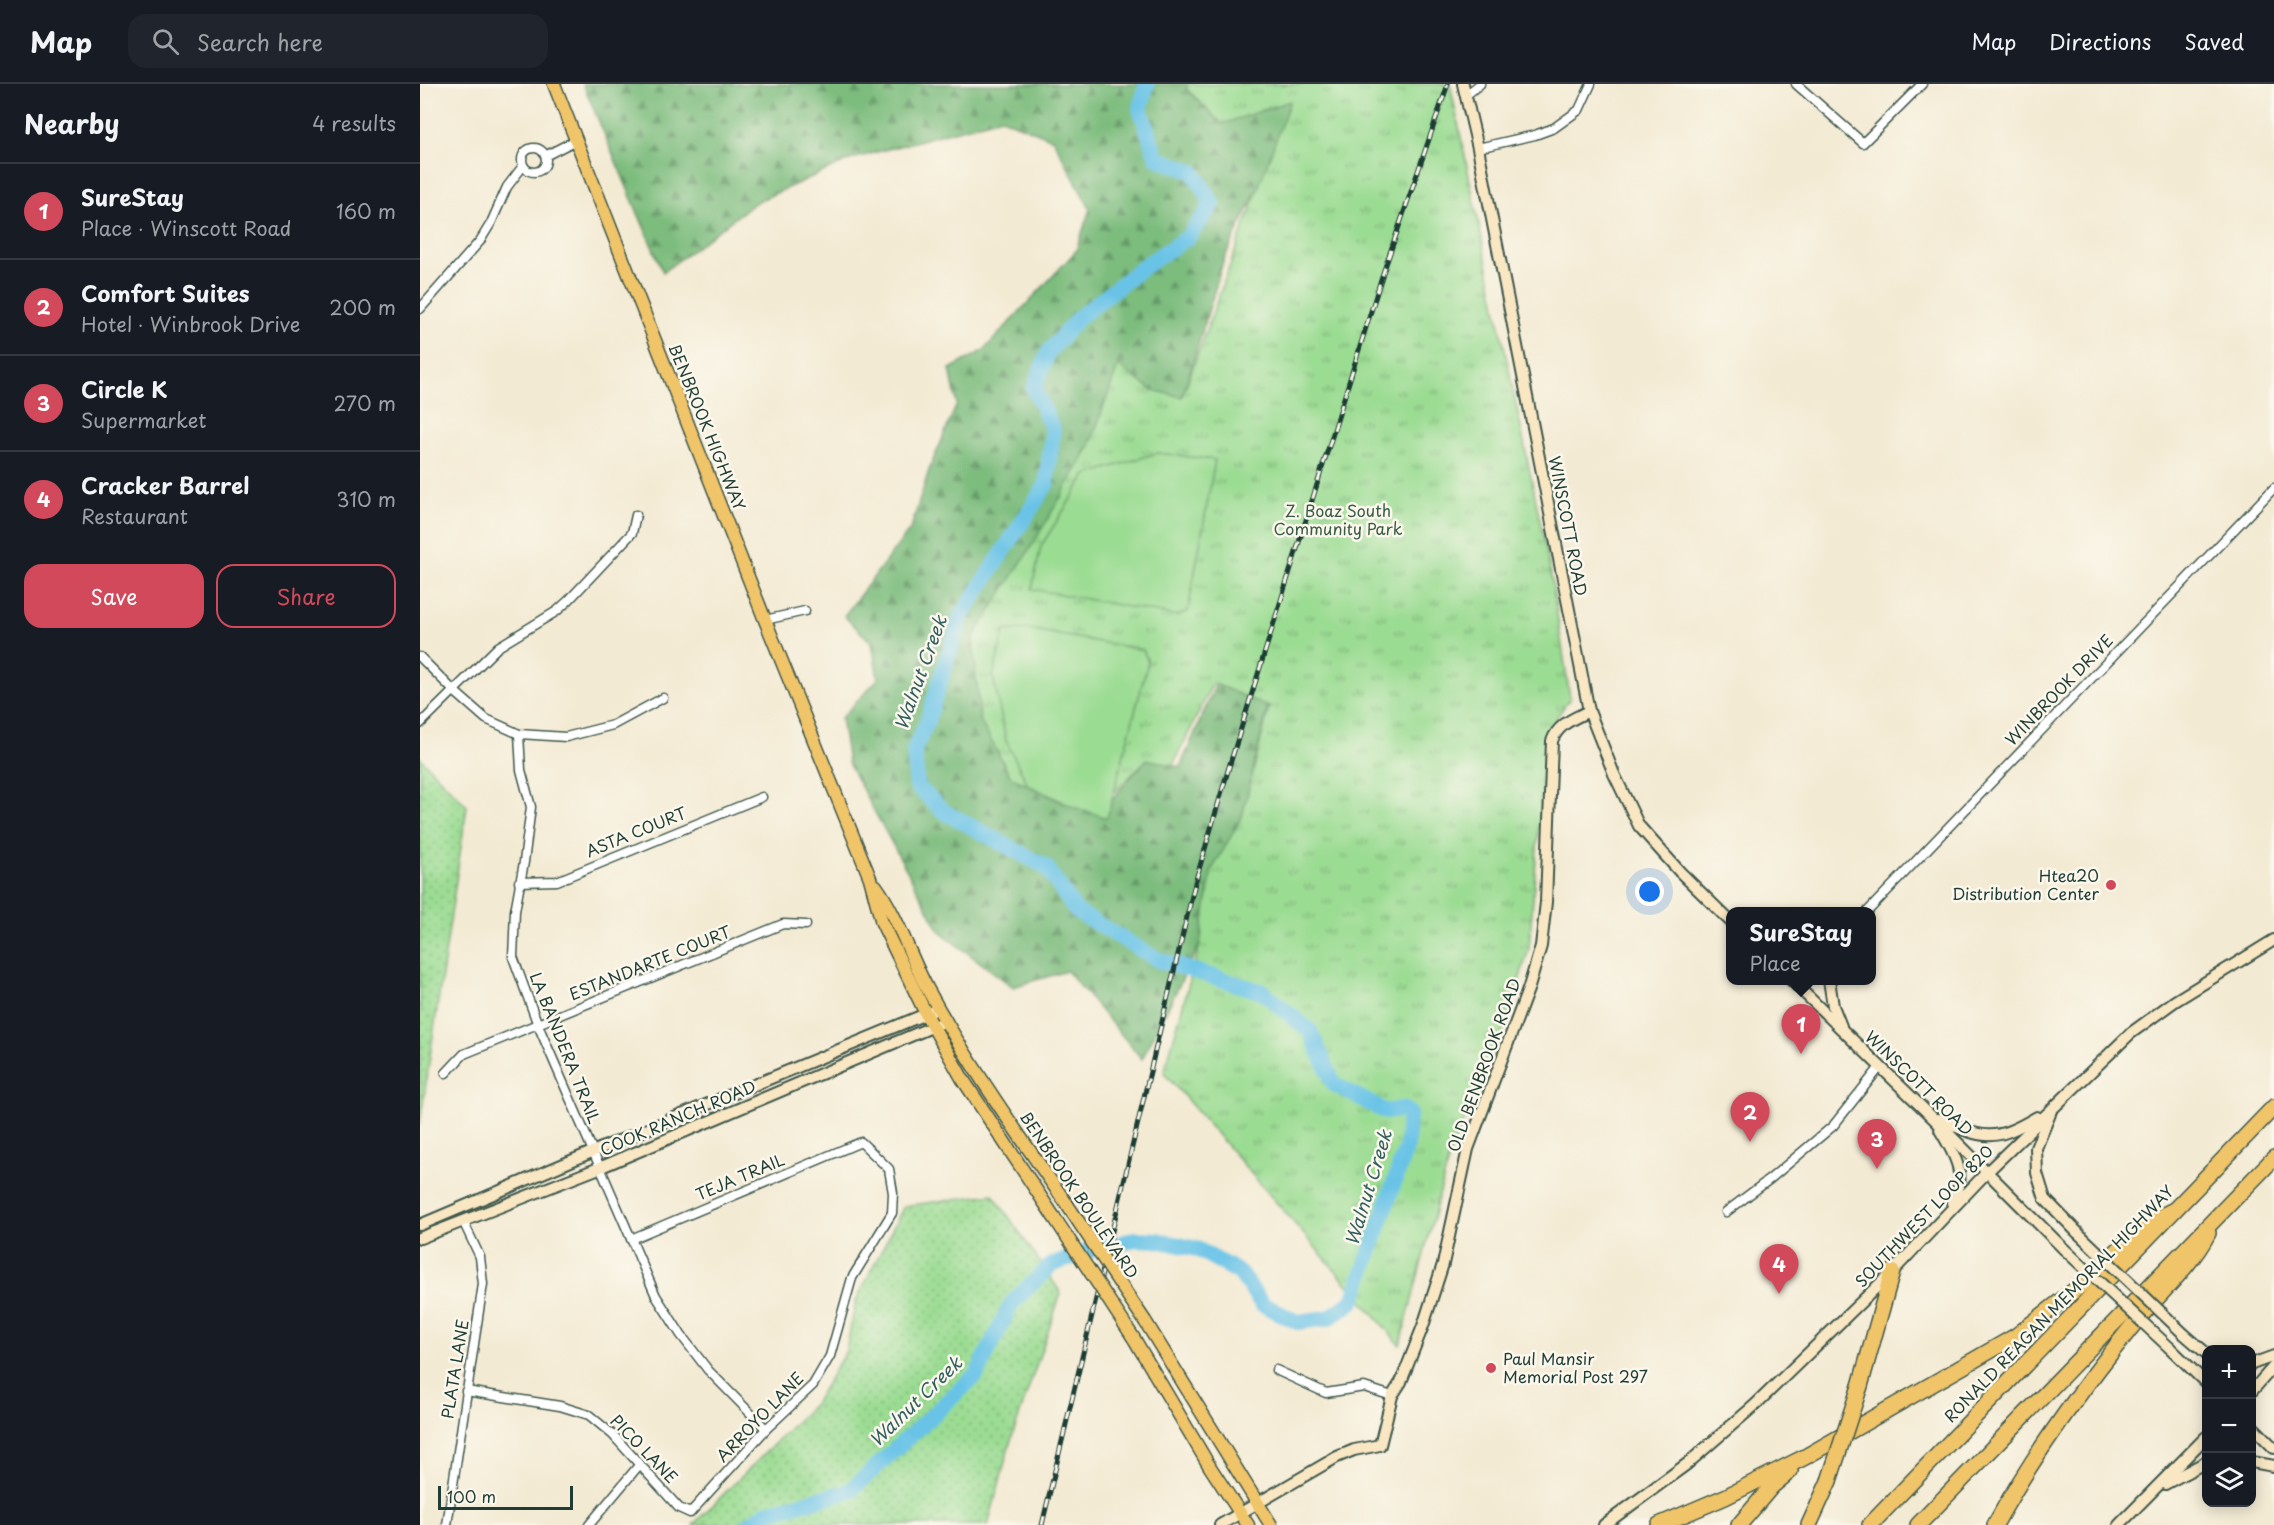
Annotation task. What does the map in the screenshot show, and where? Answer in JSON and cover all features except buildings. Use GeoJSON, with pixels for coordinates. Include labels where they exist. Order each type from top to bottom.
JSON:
{"type":"FeatureCollection","features":[{"type":"Feature","properties":{"kind":"highway","name":"RONALD REAGAN MEMORIAL HIGHWAY"},"geometry":{"type":"LineString","coordinates":[[1870,1525],[2274,1107]]}},
{"type":"Feature","properties":{"kind":"highway"},"geometry":{"type":"LineString","coordinates":[[1918,1525],[2274,1158]]}},
{"type":"Feature","properties":{"kind":"highway"},"geometry":{"type":"LineString","coordinates":[[1659,1525],[1725,1497],[1805,1457],[2016,1336],[2080,1286],[2147,1223],[2174,1210]]}},
{"type":"Feature","properties":{"kind":"highway"},"geometry":{"type":"LineString","coordinates":[[1995,1525],[2039,1450],[2075,1398],[2142,1314],[2198,1251],[2215,1219]]}},
{"type":"Feature","properties":{"kind":"highway"},"geometry":{"type":"LineString","coordinates":[[1809,1525],[1829,1481],[1860,1386],[1892,1272]]}},
{"type":"Feature","properties":{"kind":"highway"},"geometry":{"type":"LineString","coordinates":[[1739,1525],[1772,1486],[1805,1457]]}},
{"type":"Feature","properties":{"kind":"main road","name":"BENBROOK HIGHWAY"},"geometry":{"type":"LineString","coordinates":[[554,84],[831,783]]}},
{"type":"Feature","properties":{"kind":"main road","name":"WINSCOTT ROAD"},"geometry":{"type":"LineString","coordinates":[[1464,89],[1478,148],[1589,711],[1614,774],[1639,826],[1680,872],[1726,916]]}},
{"type":"Feature","properties":{"kind":"main road","name":"OLD BENBROOK ROAD"},"geometry":{"type":"LineString","coordinates":[[1258,1503],[1337,1457],[1354,1450],[1380,1445],[1392,1396],[1401,1382],[1423,1326],[1443,1264],[1468,1149],[1541,946],[1546,902],[1552,741],[1555,732],[1565,723],[1589,711]]}},
{"type":"Feature","properties":{"kind":"main road","name":"BENBROOK BOULEVARD"},"geometry":{"type":"LineString","coordinates":[[831,783],[870,878],[882,923],[933,1028],[962,1078],[1133,1337],[1210,1467],[1248,1525]]}},
{"type":"Feature","properties":{"kind":"main road","name":"BENBROOK BOULEVARD"},"geometry":{"type":"LineString","coordinates":[[870,878],[888,904],[927,987],[974,1069],[1145,1321],[1272,1525]]}},
{"type":"Feature","properties":{"kind":"main road","name":"SOUTHWEST LOOP 820"},"geometry":{"type":"LineString","coordinates":[[1604,1525],[1688,1464],[1755,1405],[1892,1272],[1988,1171],[2131,1033],[2182,996],[2274,940]]}},
{"type":"Feature","properties":{"kind":"main road","name":"WINSCOTT ROAD"},"geometry":{"type":"LineString","coordinates":[[1799,985],[2064,1249],[2202,1379]]}},
{"type":"Feature","properties":{"kind":"main road"},"geometry":{"type":"LineString","coordinates":[[1830,985],[1833,1006],[1844,1032]]}},
{"type":"Feature","properties":{"kind":"main road","name":"COOK RANCH ROAD"},"geometry":{"type":"LineString","coordinates":[[420,1225],[939,1008]]}},
{"type":"Feature","properties":{"kind":"main road","name":"COOK RANCH ROAD"},"geometry":{"type":"LineString","coordinates":[[420,1238],[599,1168],[946,1021]]}},
{"type":"Feature","properties":{"kind":"main road"},"geometry":{"type":"LineString","coordinates":[[1932,1117],[1972,1134],[1997,1136],[2017,1129],[2053,1108]]}},
{"type":"Feature","properties":{"kind":"main road"},"geometry":{"type":"LineString","coordinates":[[2053,1108],[2036,1148],[2037,1173],[2045,1198],[2078,1233],[2202,1350]]}},
{"type":"Feature","properties":{"kind":"main road"},"geometry":{"type":"LineString","coordinates":[[1932,1117],[1953,1152],[1959,1168],[1960,1180],[1956,1197],[1944,1217]]}},
{"type":"Feature","properties":{"kind":"main road"},"geometry":{"type":"LineString","coordinates":[[2256,1363],[2274,1356]]}},
{"type":"Feature","properties":{"kind":"main road"},"geometry":{"type":"LineString","coordinates":[[2256,1386],[2274,1366]]}},
{"type":"Feature","properties":{"kind":"main road"},"geometry":{"type":"LineString","coordinates":[[2256,1430],[2274,1448]]}},
{"type":"Feature","properties":{"kind":"main road"},"geometry":{"type":"LineString","coordinates":[[2120,1525],[2202,1441]]}},
{"type":"Feature","properties":{"kind":"main road"},"geometry":{"type":"LineString","coordinates":[[2256,1463],[2274,1466]]}},
{"type":"Feature","properties":{"kind":"main road"},"geometry":{"type":"LineString","coordinates":[[2154,1490],[2202,1464]]}},
{"type":"Feature","properties":{"kind":"main road"},"geometry":{"type":"LineString","coordinates":[[1220,1525],[1258,1503]]}},
{"type":"Feature","properties":{"kind":"street","name":"WINSCOTT ROAD"},"geometry":{"type":"LineString","coordinates":[[1464,89],[1480,84]]}},
{"type":"Feature","properties":{"kind":"street"},"geometry":{"type":"LineString","coordinates":[[1478,148],[1535,135],[1554,128],[1579,110],[1591,84]]}},
{"type":"Feature","properties":{"kind":"street"},"geometry":{"type":"LineString","coordinates":[[1796,84],[1863,143],[1922,84]]}},
{"type":"Feature","properties":{"kind":"street"},"geometry":{"type":"LineString","coordinates":[[545,156],[576,140]]}},
{"type":"Feature","properties":{"kind":"street"},"geometry":{"type":"LineString","coordinates":[[528,149],[540,150],[545,156],[543,167],[537,172],[529,171],[523,166],[522,159],[528,149]]}},
{"type":"Feature","properties":{"kind":"street"},"geometry":{"type":"LineString","coordinates":[[420,309],[480,241],[507,187],[523,166]]}},
{"type":"Feature","properties":{"kind":"street","name":"WINBROOK DRIVE"},"geometry":{"type":"LineString","coordinates":[[1872,907],[2274,488]]}},
{"type":"Feature","properties":{"kind":"street"},"geometry":{"type":"LineString","coordinates":[[420,724],[504,641],[549,616],[569,600],[632,533],[636,515]]}},
{"type":"Feature","properties":{"kind":"street"},"geometry":{"type":"LineString","coordinates":[[765,620],[805,611]]}},
{"type":"Feature","properties":{"kind":"street"},"geometry":{"type":"LineString","coordinates":[[420,657],[486,719],[519,734],[566,737],[614,725],[663,698]]}},
{"type":"Feature","properties":{"kind":"street","name":"LA BANDERA TRAIL"},"geometry":{"type":"LineString","coordinates":[[519,734],[521,770],[531,807],[515,911],[513,957],[538,1025],[656,1296],[681,1335],[708,1370],[766,1429]]}},
{"type":"Feature","properties":{"kind":"street","name":"ASTA COURT"},"geometry":{"type":"LineString","coordinates":[[519,882],[557,881],[762,797]]}},
{"type":"Feature","properties":{"kind":"street","name":"ESTANDARTE COURT"},"geometry":{"type":"LineString","coordinates":[[446,1073],[464,1054],[783,924],[806,926]]}},
{"type":"Feature","properties":{"kind":"street"},"geometry":{"type":"LineString","coordinates":[[1726,1212],[1770,1179],[1833,1126],[1880,1067]]}},
{"type":"Feature","properties":{"kind":"street","name":"TEJA TRAIL"},"geometry":{"type":"LineString","coordinates":[[631,1239],[861,1142]]}},
{"type":"Feature","properties":{"kind":"street","name":"ARROYO LANE"},"geometry":{"type":"LineString","coordinates":[[690,1512],[766,1429],[813,1385],[830,1356],[852,1278],[892,1213],[893,1193],[888,1169],[861,1142]]}},
{"type":"Feature","properties":{"kind":"street","name":"PLATA LANE"},"geometry":{"type":"LineString","coordinates":[[447,1525],[483,1284],[480,1257],[463,1221]]}},
{"type":"Feature","properties":{"kind":"street"},"geometry":{"type":"LineString","coordinates":[[1276,1370],[1326,1393],[1364,1387],[1392,1396]]}},
{"type":"Feature","properties":{"kind":"street","name":"PICO LANE"},"geometry":{"type":"LineString","coordinates":[[466,1391],[560,1406],[589,1415],[613,1435],[679,1508],[690,1512]]}},
{"type":"Feature","properties":{"kind":"street"},"geometry":{"type":"LineString","coordinates":[[589,1525],[639,1464]]}},
{"type":"Feature","properties":{"kind":"green space"},"geometry":{"type":"Polygon","coordinates":[[[583,84],[1187,84],[1187,89],[1222,124],[1291,100],[1261,182],[1224,259],[1182,398],[1152,390],[1118,367],[1089,447],[1063,499],[973,638],[980,720],[1010,776],[1063,803],[1107,805],[1147,759],[1180,767],[1216,684],[1268,706],[1242,817],[1212,870],[1200,944],[1142,1059],[1067,971],[1013,987],[941,933],[848,763],[841,718],[878,679],[872,643],[844,616],[911,528],[929,470],[957,404],[950,369],[983,351],[1076,251],[1090,209],[1053,139],[1001,118],[852,159],[756,202],[663,272],[583,84]]]}},
{"type":"Feature","properties":{"kind":"green space","name":"Z. Boaz South Community Park"},"geometry":{"type":"Polygon","coordinates":[[[1187,84],[1450,84],[1550,569],[1570,698],[1546,733],[1529,949],[1502,1033],[1451,1150],[1400,1345],[1164,1073],[1200,944],[1212,870],[1242,817],[1269,707],[1213,683],[1173,765],[1147,759],[1103,804],[1062,802],[1011,777],[980,720],[973,638],[1033,544],[1089,448],[1118,366],[1152,390],[1182,397],[1290,101],[1222,124],[1187,89],[1187,84]]]}},
{"type":"Feature","properties":{"kind":"green space"},"geometry":{"type":"Polygon","coordinates":[[[1157,453],[1215,460],[1188,611],[1177,616],[1032,589],[1041,546],[1086,475],[1157,453]]]}},
{"type":"Feature","properties":{"kind":"green space"},"geometry":{"type":"Polygon","coordinates":[[[1028,629],[1143,650],[1148,662],[1107,818],[1071,806],[1028,785],[1006,741],[993,676],[1004,631],[1028,629]]]}},
{"type":"Feature","properties":{"kind":"green space"},"geometry":{"type":"Polygon","coordinates":[[[420,758],[467,806],[420,1124],[420,758]]]}},
{"type":"Feature","properties":{"kind":"green space"},"geometry":{"type":"Polygon","coordinates":[[[993,1194],[1061,1293],[1010,1443],[988,1525],[693,1525],[814,1404],[846,1351],[856,1301],[904,1206],[993,1194]]]}},
{"type":"Feature","properties":{"kind":"waterway","name":"Walnut Creek"},"geometry":{"type":"LineString","coordinates":[[748,1525],[767,1512],[850,1491],[977,1374],[1012,1303],[1051,1265],[1102,1246],[1114,1246],[1134,1239],[1157,1240],[1197,1249],[1240,1273],[1262,1304],[1297,1322],[1329,1318],[1353,1301],[1407,1145],[1409,1113],[1403,1109],[1386,1112],[1334,1084],[1310,1031],[1263,992],[1158,960],[1076,911],[1046,867],[943,811],[917,786],[914,750],[927,722],[961,617],[1046,485],[1053,430],[1034,389],[1048,353],[1077,319],[1143,267],[1188,237],[1213,204],[1193,172],[1157,158],[1140,109],[1147,84]]}},
{"type":"Feature","properties":{"kind":"railway"},"geometry":{"type":"LineString","coordinates":[[1042,1525],[1195,883],[1382,276],[1448,84]]}},
{"type":"Feature","properties":{"kind":"place","name":"Htea20 Distribution Center"},"geometry":{"type":"Point","coordinates":[2111,885]}},
{"type":"Feature","properties":{"kind":"place","name":"SureStay"},"geometry":{"type":"Point","coordinates":[1801,1054]}},
{"type":"Feature","properties":{"kind":"place","name":"Comfort Suites"},"geometry":{"type":"Point","coordinates":[1750,1142]}},
{"type":"Feature","properties":{"kind":"place","name":"Circle K"},"geometry":{"type":"Point","coordinates":[1877,1169]}},
{"type":"Feature","properties":{"kind":"place","name":"Cracker Barrel"},"geometry":{"type":"Point","coordinates":[1779,1294]}},
{"type":"Feature","properties":{"kind":"place","name":"Paul Mansir Memorial Post 297"},"geometry":{"type":"Point","coordinates":[1491,1368]}}]}
